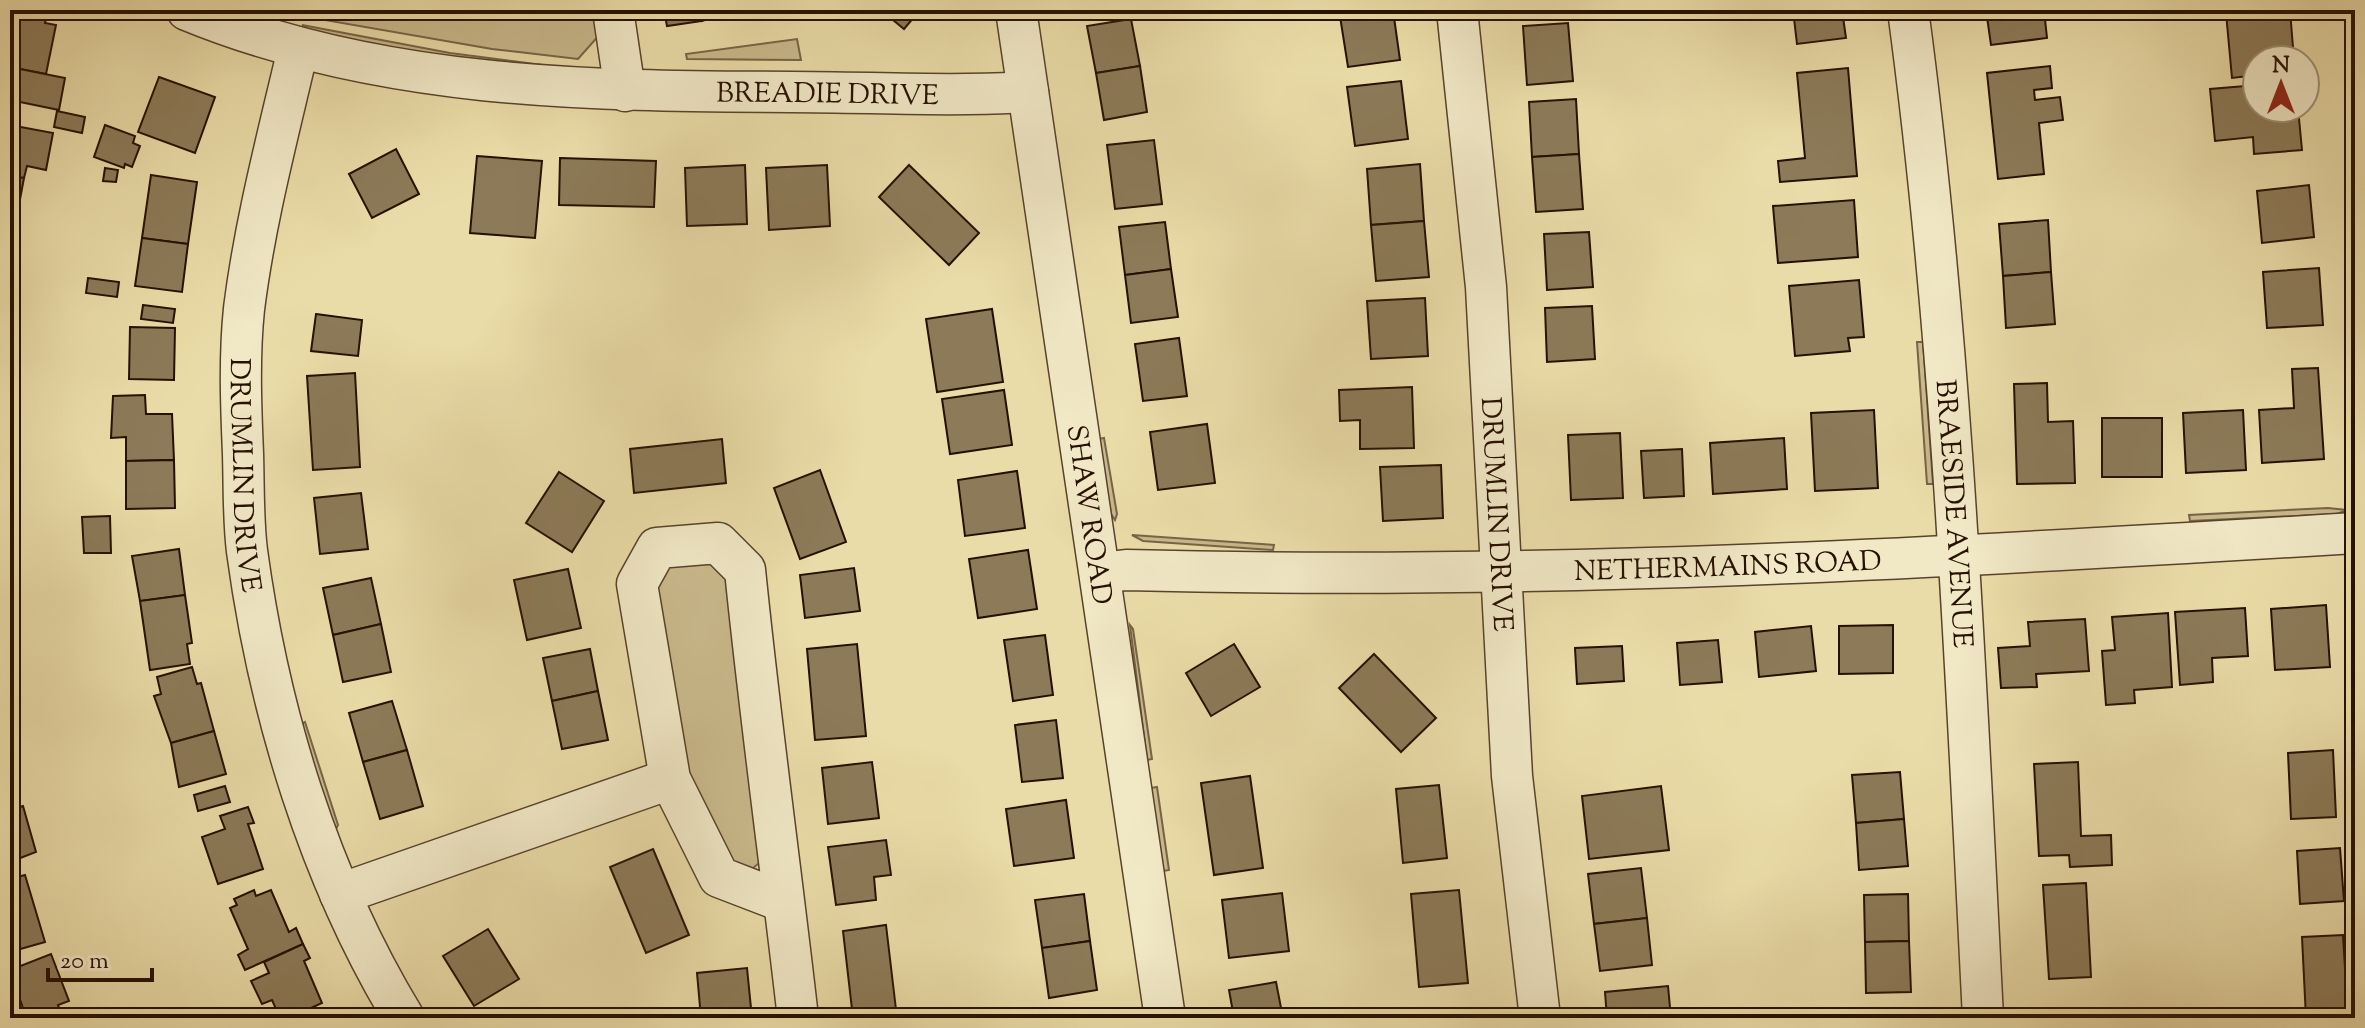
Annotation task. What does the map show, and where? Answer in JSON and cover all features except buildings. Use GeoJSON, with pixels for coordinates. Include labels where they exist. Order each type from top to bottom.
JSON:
{"type":"FeatureCollection","features":[{"type":"Feature","properties":{"kind":"street","name":"BREADIE DRIVE"},"geometry":{"type":"LineString","coordinates":[[187,10],[248,22],[298,49],[398,69],[506,84],[625,91],[1028,92]]}},
{"type":"Feature","properties":{"kind":"street"},"geometry":{"type":"LineString","coordinates":[[613,10],[625,91]]}},
{"type":"Feature","properties":{"kind":"street","name":"SHAW ROAD"},"geometry":{"type":"LineString","coordinates":[[1016,10],[1165,1018]]}},
{"type":"Feature","properties":{"kind":"street","name":"DRUMLIN DRIVE"},"geometry":{"type":"LineString","coordinates":[[1457,10],[1486,287],[1512,776],[1540,1018]]}},
{"type":"Feature","properties":{"kind":"street","name":"BRAESIDE AVENUE"},"geometry":{"type":"LineString","coordinates":[[1908,10],[1921,106],[1960,557],[1983,1018]]}},
{"type":"Feature","properties":{"kind":"street","name":"DRUMLIN DRIVE"},"geometry":{"type":"LineString","coordinates":[[298,49],[260,212],[244,311],[241,412],[246,549],[267,664],[288,750],[340,894],[372,965],[404,1018]]}},
{"type":"Feature","properties":{"kind":"street","name":"NETHERMAINS ROAD"},"geometry":{"type":"LineString","coordinates":[[1100,573],[1126,570],[1300,575],[1960,557],[2355,533]]}},
{"type":"Feature","properties":{"kind":"street"},"geometry":{"type":"LineString","coordinates":[[784,902],[719,877],[670,779],[637,584],[657,548],[718,543],[745,570],[798,1018]]}},
{"type":"Feature","properties":{"kind":"street"},"geometry":{"type":"LineString","coordinates":[[340,894],[670,779]]}},
{"type":"Feature","properties":{"kind":"shaded area"},"geometry":{"type":"Polygon","coordinates":[[[289,10],[598,10],[602,32],[578,59],[492,49],[290,14],[289,10]]]}},
{"type":"Feature","properties":{"kind":"shaded area"},"geometry":{"type":"Polygon","coordinates":[[[302,25],[450,53],[566,68],[449,58],[314,33],[302,25]]]}},
{"type":"Feature","properties":{"kind":"shaded area"},"geometry":{"type":"Polygon","coordinates":[[[797,39],[801,60],[687,59],[686,54],[797,39]]]}},
{"type":"Feature","properties":{"kind":"shaded area"},"geometry":{"type":"Polygon","coordinates":[[[1917,342],[1923,342],[1933,484],[1927,484],[1917,342]]]}},
{"type":"Feature","properties":{"kind":"shaded area"},"geometry":{"type":"Polygon","coordinates":[[[1104,438],[1117,514],[1115,520],[1111,514],[1098,439],[1104,438]]]}},
{"type":"Feature","properties":{"kind":"shaded area"},"geometry":{"type":"Polygon","coordinates":[[[2328,508],[2347,510],[2337,514],[2190,521],[2189,515],[2328,508]]]}},
{"type":"Feature","properties":{"kind":"shaded area"},"geometry":{"type":"Polygon","coordinates":[[[1132,535],[1274,545],[1273,550],[1143,541],[1132,535]]]}},
{"type":"Feature","properties":{"kind":"shaded area"},"geometry":{"type":"Polygon","coordinates":[[[674,551],[727,569],[764,859],[747,873],[735,869],[690,776],[649,588],[674,551]]]}},
{"type":"Feature","properties":{"kind":"shaded area"},"geometry":{"type":"Polygon","coordinates":[[[1130,625],[1152,759],[1147,760],[1130,625]]]}},
{"type":"Feature","properties":{"kind":"shaded area"},"geometry":{"type":"Polygon","coordinates":[[[305,722],[338,825],[335,831],[299,725],[305,722]]]}},
{"type":"Feature","properties":{"kind":"shaded area"},"geometry":{"type":"Polygon","coordinates":[[[1157,787],[1169,870],[1163,871],[1151,788],[1157,787]]]}}]}
